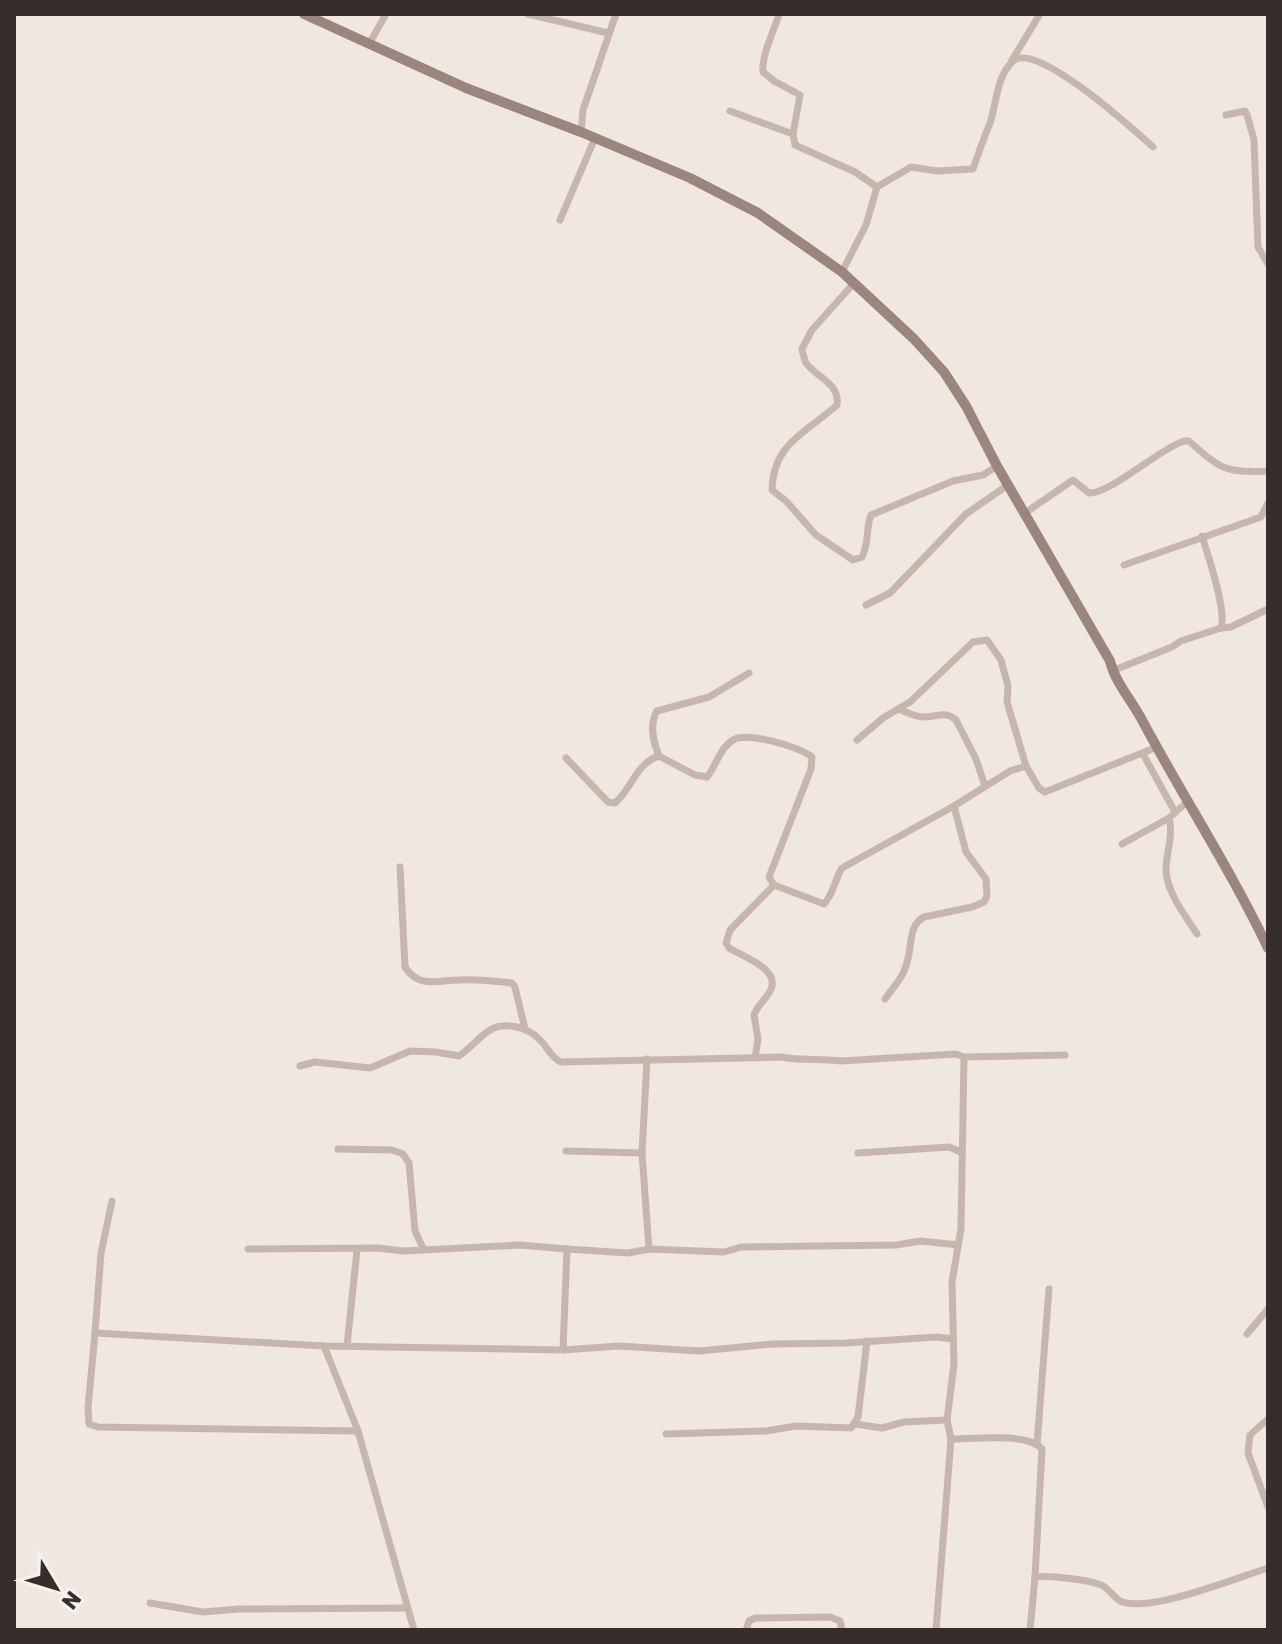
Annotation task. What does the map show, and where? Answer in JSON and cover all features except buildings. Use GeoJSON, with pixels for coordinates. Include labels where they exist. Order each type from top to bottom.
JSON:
{"type":"FeatureCollection","features":[{"type":"Feature","properties":{"kind":"street"},"geometry":{"type":"LineString","coordinates":[[304,14],[466,88],[690,178],[758,213],[842,272],[914,339],[944,372],[966,406],[997,466],[1110,661],[1112,671],[1235,880],[1268,948]]}},
{"type":"Feature","properties":{"kind":"street"},"geometry":{"type":"LineString","coordinates":[[369,44],[386,14]]}},
{"type":"Feature","properties":{"kind":"street"},"geometry":{"type":"LineString","coordinates":[[528,14],[608,33]]}},
{"type":"Feature","properties":{"kind":"street"},"geometry":{"type":"LineString","coordinates":[[581,132],[583,110],[616,14]]}},
{"type":"Feature","properties":{"kind":"street"},"geometry":{"type":"LineString","coordinates":[[779,14],[762,62],[763,72],[800,95],[793,134],[795,145],[855,172],[877,187]]}},
{"type":"Feature","properties":{"kind":"street"},"geometry":{"type":"LineString","coordinates":[[842,272],[866,225],[877,187],[911,167],[937,171],[973,169],[991,121],[1001,81],[1040,14]]}},
{"type":"Feature","properties":{"kind":"street"},"geometry":{"type":"LineString","coordinates":[[1011,62],[1019,56],[1032,57],[1052,67],[1153,147]]}},
{"type":"Feature","properties":{"kind":"street"},"geometry":{"type":"LineString","coordinates":[[730,111],[793,134]]}},
{"type":"Feature","properties":{"kind":"street"},"geometry":{"type":"LineString","coordinates":[[1226,115],[1245,111],[1247,115],[1254,140],[1258,247],[1268,264]]}},
{"type":"Feature","properties":{"kind":"street"},"geometry":{"type":"LineString","coordinates":[[560,220],[595,138]]}},
{"type":"Feature","properties":{"kind":"street"},"geometry":{"type":"LineString","coordinates":[[854,283],[812,330],[802,349],[806,362],[830,383],[838,397],[837,405],[785,446],[772,490],[816,535],[853,560],[862,557],[869,542],[871,515],[953,481],[983,475],[997,466]]}},
{"type":"Feature","properties":{"kind":"street"},"geometry":{"type":"LineString","coordinates":[[1025,513],[1073,480],[1089,493],[1104,492],[1128,473],[1184,441],[1189,441],[1221,467],[1232,471],[1268,471]]}},
{"type":"Feature","properties":{"kind":"street"},"geometry":{"type":"LineString","coordinates":[[866,605],[890,593],[966,514],[1008,485]]}},
{"type":"Feature","properties":{"kind":"street"},"geometry":{"type":"LineString","coordinates":[[1124,565],[1261,517],[1268,503]]}},
{"type":"Feature","properties":{"kind":"street"},"geometry":{"type":"LineString","coordinates":[[1202,536],[1222,611],[1221,628]]}},
{"type":"Feature","properties":{"kind":"street"},"geometry":{"type":"LineString","coordinates":[[1112,671],[1181,641],[1231,627],[1268,609]]}},
{"type":"Feature","properties":{"kind":"street"},"geometry":{"type":"LineString","coordinates":[[857,740],[883,718],[910,702],[973,642],[987,640],[1001,660],[1008,686],[1007,702],[1026,766],[1039,788],[1045,792],[1157,747]]}},
{"type":"Feature","properties":{"kind":"street"},"geometry":{"type":"LineString","coordinates":[[659,756],[652,720],[657,711],[709,697],[749,673]]}},
{"type":"Feature","properties":{"kind":"street"},"geometry":{"type":"LineString","coordinates":[[898,709],[921,718],[944,714],[956,720],[976,759],[985,786]]}},
{"type":"Feature","properties":{"kind":"street"},"geometry":{"type":"LineString","coordinates":[[566,758],[608,802],[615,803],[651,758],[659,756],[695,775],[707,777],[732,741],[743,737],[798,749],[812,757],[811,769],[769,877],[774,885],[824,904],[830,898],[833,883],[842,868],[1010,771],[1026,766]]}},
{"type":"Feature","properties":{"kind":"street"},"geometry":{"type":"LineString","coordinates":[[1143,754],[1172,815],[1166,869],[1170,887],[1197,934]]}},
{"type":"Feature","properties":{"kind":"street"},"geometry":{"type":"LineString","coordinates":[[1122,844],[1172,815],[1187,802]]}},
{"type":"Feature","properties":{"kind":"street"},"geometry":{"type":"LineString","coordinates":[[885,999],[904,972],[912,946],[912,926],[916,921],[979,904],[987,896],[986,879],[966,852],[954,806]]}},
{"type":"Feature","properties":{"kind":"street"},"geometry":{"type":"LineString","coordinates":[[400,867],[405,967],[408,972],[421,981],[431,983],[458,979],[512,983],[525,1029]]}},
{"type":"Feature","properties":{"kind":"street"},"geometry":{"type":"LineString","coordinates":[[755,1058],[758,1039],[754,1015],[773,985],[773,979],[763,968],[729,948],[726,943],[727,935],[774,885]]}},
{"type":"Feature","properties":{"kind":"street"},"geometry":{"type":"LineString","coordinates":[[300,1066],[315,1062],[370,1068],[410,1051],[459,1056],[494,1026],[503,1024],[525,1029],[543,1042],[554,1059],[561,1062],[755,1058],[841,1061],[956,1054],[964,1057],[1065,1055]]}},
{"type":"Feature","properties":{"kind":"street"},"geometry":{"type":"LineString","coordinates":[[936,1630],[951,1439],[947,1420],[954,1364],[952,1282],[961,1229],[964,1057]]}},
{"type":"Feature","properties":{"kind":"street"},"geometry":{"type":"LineString","coordinates":[[647,1059],[642,1153],[649,1249]]}},
{"type":"Feature","properties":{"kind":"street"},"geometry":{"type":"LineString","coordinates":[[858,1153],[949,1147],[961,1152]]}},
{"type":"Feature","properties":{"kind":"street"},"geometry":{"type":"LineString","coordinates":[[338,1149],[392,1150],[403,1154],[409,1163],[415,1231],[423,1248]]}},
{"type":"Feature","properties":{"kind":"street"},"geometry":{"type":"LineString","coordinates":[[566,1151],[642,1153]]}},
{"type":"Feature","properties":{"kind":"street"},"geometry":{"type":"LineString","coordinates":[[112,1201],[101,1253],[89,1424],[98,1427],[358,1431]]}},
{"type":"Feature","properties":{"kind":"street"},"geometry":{"type":"LineString","coordinates":[[248,1249],[378,1248],[404,1251],[520,1245],[628,1253],[649,1249],[724,1252],[741,1247],[896,1245],[921,1241],[958,1245]]}},
{"type":"Feature","properties":{"kind":"street"},"geometry":{"type":"LineString","coordinates":[[563,1350],[567,1249]]}},
{"type":"Feature","properties":{"kind":"street"},"geometry":{"type":"LineString","coordinates":[[347,1346],[357,1250]]}},
{"type":"Feature","properties":{"kind":"street"},"geometry":{"type":"LineString","coordinates":[[1030,1630],[1043,1453],[1037,1444],[1049,1289]]}},
{"type":"Feature","properties":{"kind":"street"},"geometry":{"type":"LineString","coordinates":[[1247,1334],[1268,1309]]}},
{"type":"Feature","properties":{"kind":"street"},"geometry":{"type":"LineString","coordinates":[[95,1333],[324,1346],[563,1350],[619,1346],[699,1351],[772,1344],[937,1337],[953,1339]]}},
{"type":"Feature","properties":{"kind":"street"},"geometry":{"type":"LineString","coordinates":[[666,1434],[766,1431],[796,1426],[851,1428],[855,1424],[867,1341]]}},
{"type":"Feature","properties":{"kind":"street"},"geometry":{"type":"LineString","coordinates":[[324,1346],[358,1431],[414,1630]]}},
{"type":"Feature","properties":{"kind":"street"},"geometry":{"type":"LineString","coordinates":[[1268,1419],[1256,1428],[1248,1443],[1251,1463],[1268,1507]]}},
{"type":"Feature","properties":{"kind":"street"},"geometry":{"type":"LineString","coordinates":[[855,1424],[882,1428],[904,1422],[947,1420]]}},
{"type":"Feature","properties":{"kind":"street"},"geometry":{"type":"LineString","coordinates":[[951,1439],[1018,1439],[1037,1444]]}},
{"type":"Feature","properties":{"kind":"street"},"geometry":{"type":"LineString","coordinates":[[1035,1577],[1086,1581],[1104,1587],[1120,1602],[1139,1604],[1206,1588],[1268,1568]]}},
{"type":"Feature","properties":{"kind":"street"},"geometry":{"type":"LineString","coordinates":[[150,1603],[203,1612],[407,1608]]}},
{"type":"Feature","properties":{"kind":"street"},"geometry":{"type":"LineString","coordinates":[[746,1630],[747,1624],[755,1618],[830,1617],[840,1621],[842,1630]]}}]}
